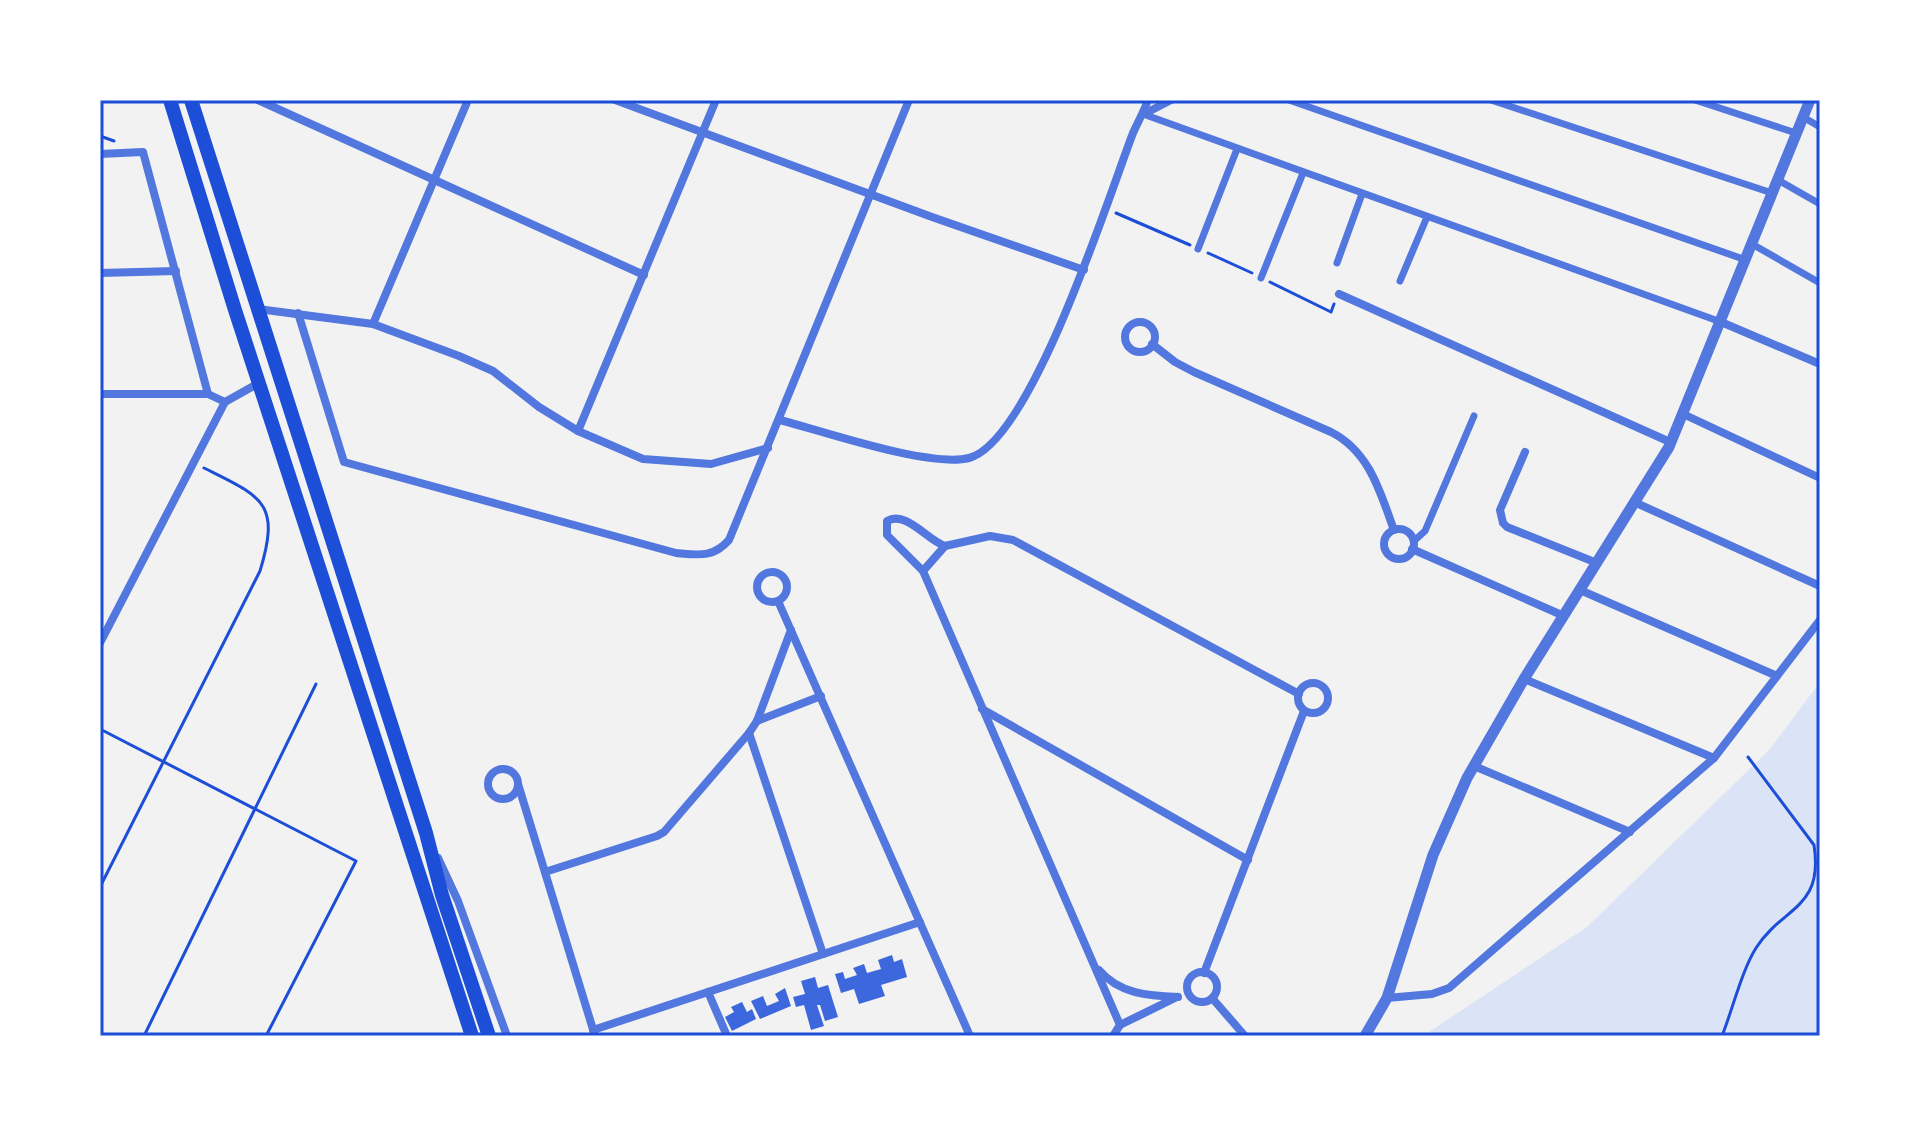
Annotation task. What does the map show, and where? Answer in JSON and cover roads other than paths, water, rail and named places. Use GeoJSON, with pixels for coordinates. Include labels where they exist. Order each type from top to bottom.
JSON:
{"type":"FeatureCollection","features":[{"type":"Feature","properties":{"kind":"highway"},"geometry":{"type":"LineString","coordinates":[[170,100],[472,1036]]}},
{"type":"Feature","properties":{"kind":"highway"},"geometry":{"type":"LineString","coordinates":[[191,100],[489,1036]]}},
{"type":"Feature","properties":{"kind":"street"},"geometry":{"type":"LineString","coordinates":[[258,100],[644,275]]}},
{"type":"Feature","properties":{"kind":"street"},"geometry":{"type":"LineString","coordinates":[[373,324],[468,100]]}},
{"type":"Feature","properties":{"kind":"street"},"geometry":{"type":"LineString","coordinates":[[615,100],[1084,270]]}},
{"type":"Feature","properties":{"kind":"street"},"geometry":{"type":"LineString","coordinates":[[578,431],[716,100]]}},
{"type":"Feature","properties":{"kind":"street"},"geometry":{"type":"LineString","coordinates":[[298,313],[344,462],[676,553],[698,555],[719,551],[729,540],[780,420],[909,100]]}},
{"type":"Feature","properties":{"kind":"street"},"geometry":{"type":"LineString","coordinates":[[780,420],[924,458],[950,461],[981,452],[1001,433],[1022,400],[1072,303],[1148,100]]}},
{"type":"Feature","properties":{"kind":"street"},"geometry":{"type":"LineString","coordinates":[[1143,114],[1171,100]]}},
{"type":"Feature","properties":{"kind":"street"},"geometry":{"type":"LineString","coordinates":[[1289,100],[1746,260]]}},
{"type":"Feature","properties":{"kind":"street"},"geometry":{"type":"LineString","coordinates":[[1491,100],[1772,193]]}},
{"type":"Feature","properties":{"kind":"street"},"geometry":{"type":"LineString","coordinates":[[1695,100],[1796,133]]}},
{"type":"Feature","properties":{"kind":"street"},"geometry":{"type":"LineString","coordinates":[[1366,1036],[1387,998],[1438,840],[1474,766],[1670,442],[1810,100]]}},
{"type":"Feature","properties":{"kind":"street"},"geometry":{"type":"LineString","coordinates":[[1143,114],[1721,322],[1820,364]]}},
{"type":"Feature","properties":{"kind":"street"},"geometry":{"type":"LineString","coordinates":[[1803,117],[1820,127]]}},
{"type":"Feature","properties":{"kind":"street"},"geometry":{"type":"LineString","coordinates":[[1198,249],[1237,149]]}},
{"type":"Feature","properties":{"kind":"street"},"geometry":{"type":"LineString","coordinates":[[100,154],[143,152],[208,394]]}},
{"type":"Feature","properties":{"kind":"street"},"geometry":{"type":"LineString","coordinates":[[1261,278],[1303,173]]}},
{"type":"Feature","properties":{"kind":"street"},"geometry":{"type":"LineString","coordinates":[[1778,180],[1820,204]]}},
{"type":"Feature","properties":{"kind":"street"},"geometry":{"type":"LineString","coordinates":[[1337,263],[1362,194]]}},
{"type":"Feature","properties":{"kind":"street"},"geometry":{"type":"LineString","coordinates":[[1400,281],[1427,217]]}},
{"type":"Feature","properties":{"kind":"street"},"geometry":{"type":"LineString","coordinates":[[1752,244],[1820,283]]}},
{"type":"Feature","properties":{"kind":"street"},"geometry":{"type":"LineString","coordinates":[[100,273],[176,271]]}},
{"type":"Feature","properties":{"kind":"street"},"geometry":{"type":"LineString","coordinates":[[1339,294],[1670,442]]}},
{"type":"Feature","properties":{"kind":"street"},"geometry":{"type":"LineString","coordinates":[[257,309],[373,324],[493,371],[539,407],[578,431],[615,449],[659,462],[720,463],[768,448]]}},
{"type":"Feature","properties":{"kind":"street"},"geometry":{"type":"LineString","coordinates":[[1152,344],[1194,372],[1344,440],[1371,471],[1394,530]]}},
{"type":"Feature","properties":{"kind":"street"},"geometry":{"type":"LineString","coordinates":[[100,643],[225,402],[259,383]]}},
{"type":"Feature","properties":{"kind":"street"},"geometry":{"type":"LineString","coordinates":[[100,394],[208,394],[225,402]]}},
{"type":"Feature","properties":{"kind":"street"},"geometry":{"type":"LineString","coordinates":[[1683,414],[1820,478]]}},
{"type":"Feature","properties":{"kind":"street"},"geometry":{"type":"LineString","coordinates":[[1474,416],[1425,531],[1413,545],[1405,557],[1391,556],[1384,543],[1387,534],[1405,530],[1413,545],[1564,616]]}},
{"type":"Feature","properties":{"kind":"street"},"geometry":{"type":"LineString","coordinates":[[1525,452],[1500,510],[1503,523],[1597,563]]}},
{"type":"Feature","properties":{"kind":"street"},"geometry":{"type":"LineString","coordinates":[[1634,502],[1820,586]]}},
{"type":"Feature","properties":{"kind":"street"},"geometry":{"type":"LineString","coordinates":[[945,546],[902,519],[895,517],[887,521],[887,535],[923,571],[1120,1025]]}},
{"type":"Feature","properties":{"kind":"street"},"geometry":{"type":"LineString","coordinates":[[923,571],[945,546],[990,536],[1013,540],[1299,694]]}},
{"type":"Feature","properties":{"kind":"street"},"geometry":{"type":"LineString","coordinates":[[1580,590],[1777,676]]}},
{"type":"Feature","properties":{"kind":"street"},"geometry":{"type":"LineString","coordinates":[[778,601],[970,1036]]}},
{"type":"Feature","properties":{"kind":"street"},"geometry":{"type":"LineString","coordinates":[[1387,998],[1432,994],[1449,988],[1630,832],[1714,758],[1820,620]]}},
{"type":"Feature","properties":{"kind":"street"},"geometry":{"type":"LineString","coordinates":[[545,872],[664,832],[757,721],[791,629]]}},
{"type":"Feature","properties":{"kind":"street"},"geometry":{"type":"LineString","coordinates":[[1524,679],[1714,758]]}},
{"type":"Feature","properties":{"kind":"street"},"geometry":{"type":"LineString","coordinates":[[1315,684],[1323,688],[1327,696],[1326,706],[1319,712],[1304,711],[1299,703],[1299,694],[1305,686],[1315,684]]}},
{"type":"Feature","properties":{"kind":"street"},"geometry":{"type":"LineString","coordinates":[[757,721],[821,696]]}},
{"type":"Feature","properties":{"kind":"street"},"geometry":{"type":"LineString","coordinates":[[982,708],[1248,860]]}},
{"type":"Feature","properties":{"kind":"street"},"geometry":{"type":"LineString","coordinates":[[1188,992],[1191,978],[1204,973],[1304,711]]}},
{"type":"Feature","properties":{"kind":"street"},"geometry":{"type":"LineString","coordinates":[[749,733],[823,954]]}},
{"type":"Feature","properties":{"kind":"street"},"geometry":{"type":"LineString","coordinates":[[1474,766],[1630,832]]}},
{"type":"Feature","properties":{"kind":"street"},"geometry":{"type":"LineString","coordinates":[[518,784],[594,1033],[920,922]]}},
{"type":"Feature","properties":{"kind":"street"},"geometry":{"type":"LineString","coordinates":[[426,833],[458,901],[507,1036]]}},
{"type":"Feature","properties":{"kind":"street"},"geometry":{"type":"LineString","coordinates":[[1092,962],[1106,978],[1129,991],[1178,997]]}},
{"type":"Feature","properties":{"kind":"street"},"geometry":{"type":"LineString","coordinates":[[1188,992],[1199,1001],[1212,998],[1217,990],[1216,981],[1204,973]]}},
{"type":"Feature","properties":{"kind":"street"},"geometry":{"type":"LineString","coordinates":[[708,992],[727,1036]]}},
{"type":"Feature","properties":{"kind":"street"},"geometry":{"type":"LineString","coordinates":[[1113,1036],[1120,1025],[1188,992]]}},
{"type":"Feature","properties":{"kind":"street"},"geometry":{"type":"LineString","coordinates":[[1212,998],[1245,1036]]}}]}
